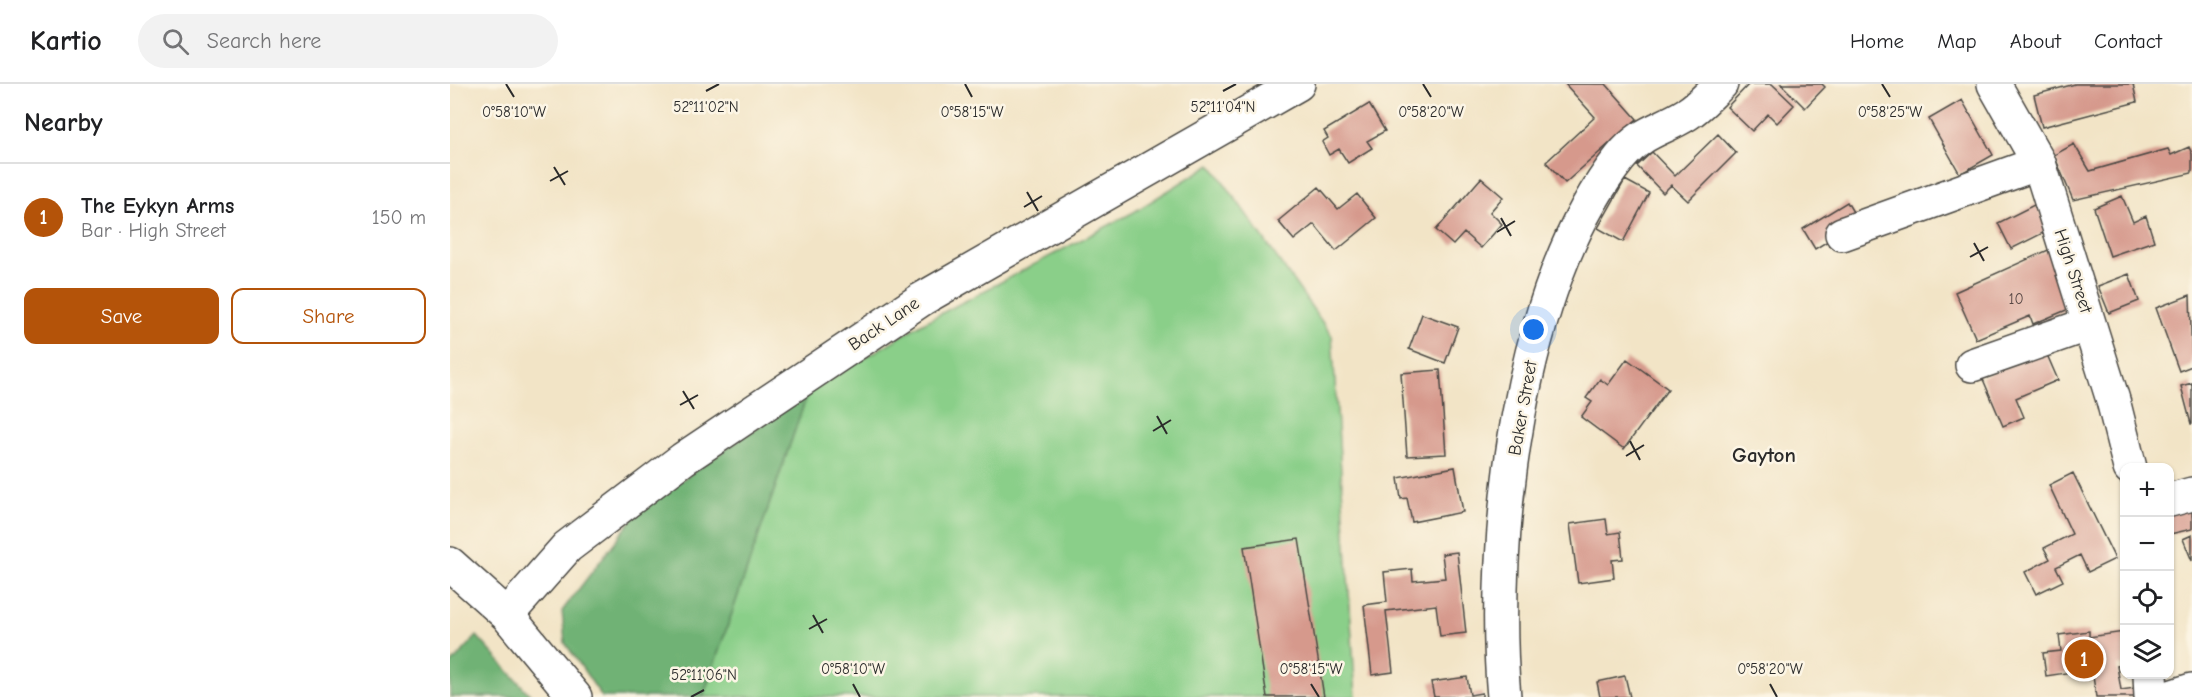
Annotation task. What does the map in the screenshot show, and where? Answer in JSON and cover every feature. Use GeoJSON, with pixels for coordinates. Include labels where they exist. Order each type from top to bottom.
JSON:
{"type":"FeatureCollection","features":[{"type":"Feature","properties":{"kind":"street","name":"Back Lane"},"geometry":{"type":"LineString","coordinates":[[507,615],[567,547],[703,445],[922,299],[1298,84]]}},
{"type":"Feature","properties":{"kind":"street","name":"Baker Street"},"geometry":{"type":"LineString","coordinates":[[1504,697],[1501,614],[1506,518],[1517,429],[1532,354],[1551,289],[1566,252],[1592,201],[1621,157],[1650,131],[1694,110],[1721,84]]}},
{"type":"Feature","properties":{"kind":"street","name":"High Street"},"geometry":{"type":"LineString","coordinates":[[1994,84],[2039,164],[2113,400],[2129,463]]}},
{"type":"Feature","properties":{"kind":"street"},"geometry":{"type":"LineString","coordinates":[[1842,234],[2039,164]]}},
{"type":"Feature","properties":{"kind":"street"},"geometry":{"type":"LineString","coordinates":[[1972,365],[2090,324]]}},
{"type":"Feature","properties":{"kind":"street"},"geometry":{"type":"LineString","coordinates":[[2174,499],[2192,494]]}},
{"type":"Feature","properties":{"kind":"street"},"geometry":{"type":"LineString","coordinates":[[450,564],[507,615],[575,697]]}},
{"type":"Feature","properties":{"kind":"street"},"geometry":{"type":"LineString","coordinates":[[2150,679],[2151,697]]}},
{"type":"Feature","properties":{"kind":"street"},"geometry":{"type":"LineString","coordinates":[[2170,697],[2192,690]]}},
{"type":"Feature","properties":{"kind":"green space"},"geometry":{"type":"Polygon","coordinates":[[[1211,164],[1332,336],[1356,697],[703,697],[808,392],[923,323],[1134,212],[1211,164]]]}},
{"type":"Feature","properties":{"kind":"green space"},"geometry":{"type":"Polygon","coordinates":[[[808,392],[703,697],[602,697],[565,643],[562,611],[640,509],[808,392]]]}},
{"type":"Feature","properties":{"kind":"green space"},"geometry":{"type":"Polygon","coordinates":[[[477,636],[532,697],[450,697],[450,665],[477,636]]]}},
{"type":"Feature","properties":{"kind":"building"},"geometry":{"type":"Polygon","coordinates":[[[1565,84],[1606,84],[1637,119],[1565,183],[1546,162],[1595,117],[1565,84]]]}},
{"type":"Feature","properties":{"kind":"building"},"geometry":{"type":"Polygon","coordinates":[[[1749,84],[1772,84],[1794,105],[1777,123],[1768,114],[1752,131],[1727,107],[1749,84]]]}},
{"type":"Feature","properties":{"kind":"building"},"geometry":{"type":"Polygon","coordinates":[[[1781,84],[1822,84],[1825,87],[1805,108],[1781,84]]]}},
{"type":"Feature","properties":{"kind":"building"},"geometry":{"type":"Polygon","coordinates":[[[2075,84],[2133,84],[2137,102],[2042,127],[2034,95],[2075,84]]]}},
{"type":"Feature","properties":{"kind":"building"},"geometry":{"type":"Polygon","coordinates":[[[1962,100],[1993,155],[1960,174],[1929,119],[1962,100]]]}},
{"type":"Feature","properties":{"kind":"building"},"geometry":{"type":"Polygon","coordinates":[[[1369,104],[1385,131],[1367,141],[1372,148],[1348,163],[1339,149],[1329,155],[1322,142],[1328,138],[1324,131],[1369,104]]]}},
{"type":"Feature","properties":{"kind":"building"},"geometry":{"type":"Polygon","coordinates":[[[1718,134],[1736,153],[1688,201],[1671,185],[1663,193],[1637,166],[1652,152],[1675,176],[1718,134]]]}},
{"type":"Feature","properties":{"kind":"building"},"geometry":{"type":"Polygon","coordinates":[[[2074,144],[2090,171],[2168,149],[2171,155],[2189,147],[2192,154],[2192,173],[2073,200],[2054,155],[2074,144]]]}},
{"type":"Feature","properties":{"kind":"building"},"geometry":{"type":"Polygon","coordinates":[[[1481,178],[1503,197],[1490,212],[1502,224],[1481,248],[1464,233],[1453,245],[1436,230],[1481,178]]]}},
{"type":"Feature","properties":{"kind":"building"},"geometry":{"type":"Polygon","coordinates":[[[1625,180],[1649,193],[1623,242],[1598,228],[1625,180]]]}},
{"type":"Feature","properties":{"kind":"building"},"geometry":{"type":"Polygon","coordinates":[[[1319,187],[1338,209],[1357,194],[1376,218],[1336,251],[1314,224],[1294,240],[1278,221],[1319,187]]]}},
{"type":"Feature","properties":{"kind":"building"},"geometry":{"type":"Polygon","coordinates":[[[2122,196],[2133,222],[2146,216],[2154,241],[2110,256],[2094,208],[2122,196]]]}},
{"type":"Feature","properties":{"kind":"building"},"geometry":{"type":"Polygon","coordinates":[[[1847,202],[1859,222],[1815,249],[1803,229],[1847,202]]]}},
{"type":"Feature","properties":{"kind":"building"},"geometry":{"type":"Polygon","coordinates":[[[2036,204],[2049,230],[2011,249],[1998,223],[2036,204]]]}},
{"type":"Feature","properties":{"kind":"building"},"geometry":{"type":"Polygon","coordinates":[[[2055,247],[2076,306],[2033,324],[2030,316],[1976,339],[1955,292],[2055,247]]]}},
{"type":"Feature","properties":{"kind":"building"},"geometry":{"type":"Polygon","coordinates":[[[2129,274],[2139,301],[2109,313],[2098,286],[2129,274]]]}},
{"type":"Feature","properties":{"kind":"building"},"geometry":{"type":"Polygon","coordinates":[[[2190,295],[2192,366],[2179,371],[2156,308],[2190,295]]]}},
{"type":"Feature","properties":{"kind":"building"},"geometry":{"type":"Polygon","coordinates":[[[1422,314],[1458,327],[1445,363],[1409,349],[1422,314]]]}},
{"type":"Feature","properties":{"kind":"building"},"geometry":{"type":"Polygon","coordinates":[[[2045,350],[2058,380],[2016,398],[2024,417],[2003,426],[1982,377],[2045,350]]]}},
{"type":"Feature","properties":{"kind":"building"},"geometry":{"type":"Polygon","coordinates":[[[1627,359],[1668,389],[1624,449],[1581,417],[1592,402],[1586,398],[1600,379],[1608,385],[1627,359]]]}},
{"type":"Feature","properties":{"kind":"building"},"geometry":{"type":"Polygon","coordinates":[[[1440,370],[1446,454],[1407,456],[1401,373],[1440,370]]]}},
{"type":"Feature","properties":{"kind":"building"},"geometry":{"type":"Polygon","coordinates":[[[2192,383],[2192,424],[2191,424],[2181,386],[2192,383]]]}},
{"type":"Feature","properties":{"kind":"building"},"geometry":{"type":"Polygon","coordinates":[[[1455,467],[1463,512],[1412,522],[1407,498],[1401,499],[1398,478],[1455,467]]]}},
{"type":"Feature","properties":{"kind":"building"},"geometry":{"type":"Polygon","coordinates":[[[2073,473],[2115,559],[2088,572],[2080,555],[2056,567],[2063,581],[2036,594],[2025,572],[2050,559],[2044,548],[2072,534],[2049,485],[2073,473]]]}},
{"type":"Feature","properties":{"kind":"building"},"geometry":{"type":"Polygon","coordinates":[[[2192,508],[2192,529],[2174,533],[2174,512],[2192,508]]]}},
{"type":"Feature","properties":{"kind":"building"},"geometry":{"type":"Polygon","coordinates":[[[1606,519],[1608,534],[1620,532],[1623,559],[1612,560],[1614,578],[1578,583],[1570,524],[1606,519]]]}},
{"type":"Feature","properties":{"kind":"building"},"geometry":{"type":"Polygon","coordinates":[[[2192,535],[2192,561],[2183,539],[2192,535]]]}},
{"type":"Feature","properties":{"kind":"building"},"geometry":{"type":"Polygon","coordinates":[[[1299,539],[1324,697],[1267,697],[1244,547],[1299,539]]]}},
{"type":"Feature","properties":{"kind":"building"},"geometry":{"type":"Polygon","coordinates":[[[1457,552],[1466,633],[1440,636],[1436,605],[1386,611],[1393,672],[1372,675],[1364,605],[1387,602],[1384,572],[1412,569],[1413,581],[1445,578],[1442,554],[1457,552]]]}},
{"type":"Feature","properties":{"kind":"building"},"geometry":{"type":"Polygon","coordinates":[[[2089,631],[2089,637],[2120,633],[2120,666],[2117,666],[2121,690],[2135,688],[2136,697],[2096,697],[2092,669],[2046,676],[2043,653],[2061,651],[2059,635],[2089,631]]]}},
{"type":"Feature","properties":{"kind":"building"},"geometry":{"type":"Polygon","coordinates":[[[1625,676],[1630,697],[1600,697],[1597,682],[1625,676]]]}},
{"type":"Feature","properties":{"kind":"building"},"geometry":{"type":"Polygon","coordinates":[[[1467,677],[1470,695],[1482,693],[1482,697],[1434,697],[1431,682],[1467,677]]]}},
{"type":"Feature","properties":{"kind":"place","name":"The Eykyn Arms"},"geometry":{"type":"Point","coordinates":[2084,659]}},
{"type":"Feature","properties":{"kind":"district","name":"Gayton"},"geometry":{"type":"Point","coordinates":[1764,455]}}]}
